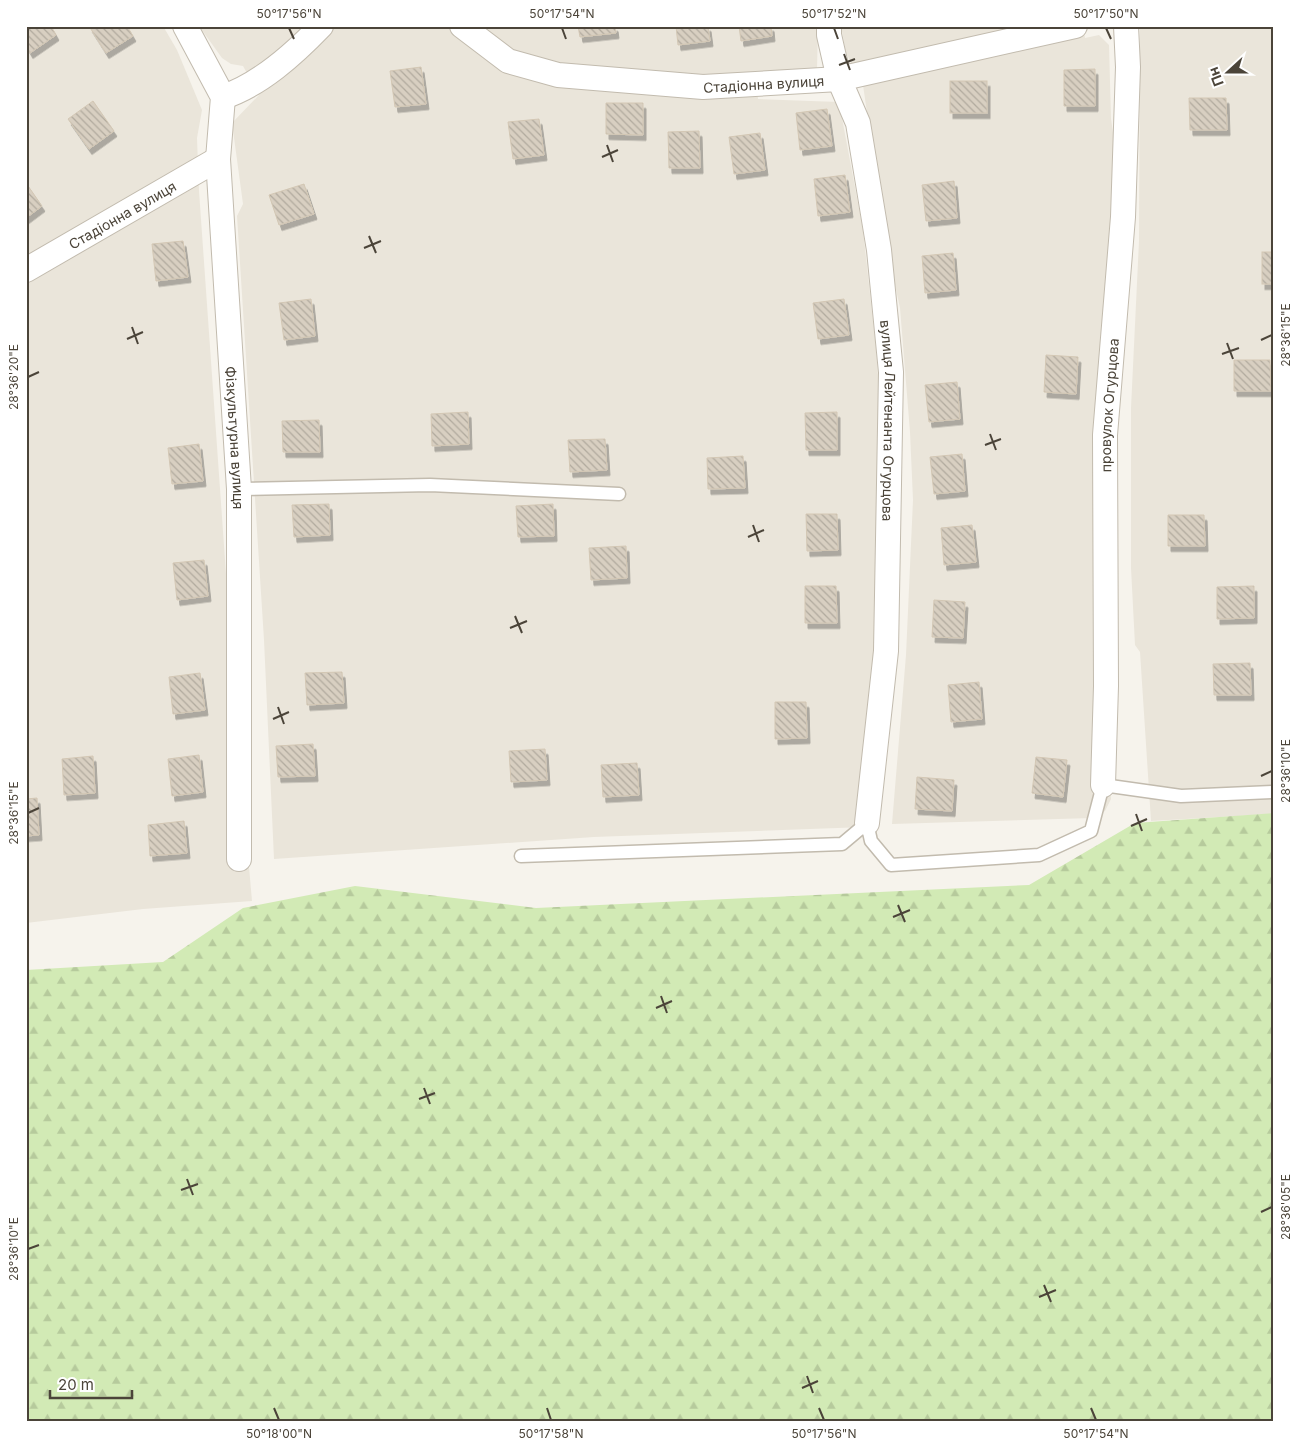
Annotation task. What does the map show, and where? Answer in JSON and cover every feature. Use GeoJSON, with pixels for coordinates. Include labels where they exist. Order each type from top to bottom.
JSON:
{"type":"FeatureCollection","features":[{"type":"Feature","properties":{"kind":"street"},"geometry":{"type":"LineString","coordinates":[[185,26],[223,97],[242,91],[263,76],[321,26]]}},
{"type":"Feature","properties":{"kind":"street","name":"Стадіонна вулиця"},"geometry":{"type":"LineString","coordinates":[[462,26],[508,61],[558,74],[703,87],[839,79],[1075,26]]}},
{"type":"Feature","properties":{"kind":"street","name":"вулиця Лейтенанта Огурцова"},"geometry":{"type":"LineString","coordinates":[[829,26],[829,35],[839,79],[858,123],[879,250],[891,372],[886,651],[867,823]]}},
{"type":"Feature","properties":{"kind":"street","name":"провулок Огурцова"},"geometry":{"type":"LineString","coordinates":[[1103,785],[1106,686],[1106,436],[1124,217],[1128,67],[1126,26]]}},
{"type":"Feature","properties":{"kind":"street","name":"Фізкультурна вулиця"},"geometry":{"type":"LineString","coordinates":[[223,97],[218,159],[239,489],[239,859]]}},
{"type":"Feature","properties":{"kind":"street","name":"Стадіонна вулиця"},"geometry":{"type":"LineString","coordinates":[[26,270],[218,159]]}},
{"type":"Feature","properties":{"kind":"lane"},"geometry":{"type":"LineString","coordinates":[[239,489],[430,485],[619,494]]}},
{"type":"Feature","properties":{"kind":"lane"},"geometry":{"type":"LineString","coordinates":[[521,856],[842,844],[867,823],[871,841],[891,865],[1039,855],[1091,831],[1103,785],[1181,796],[1274,792]]}},
{"type":"Feature","properties":{"kind":"shaded area"},"geometry":{"type":"Polygon","coordinates":[[[26,26],[163,26],[177,50],[202,110],[197,138],[199,191],[237,730],[252,901],[143,909],[26,923],[26,26]]]}},
{"type":"Feature","properties":{"kind":"shaded area"},"geometry":{"type":"Polygon","coordinates":[[[199,26],[818,26],[817,69],[756,75],[758,99],[839,102],[863,230],[876,349],[888,501],[865,827],[594,837],[274,859],[264,640],[237,216],[243,204],[232,123],[259,95],[243,66],[231,64],[222,58],[199,26]]]}},
{"type":"Feature","properties":{"kind":"shaded area"},"geometry":{"type":"Polygon","coordinates":[[[841,26],[1083,26],[1085,38],[1099,35],[1109,45],[1111,119],[1115,146],[1107,746],[1111,799],[1105,811],[1092,818],[892,824],[906,655],[913,500],[910,432],[900,308],[886,243],[863,85],[846,53],[841,26]]]}},
{"type":"Feature","properties":{"kind":"shaded area"},"geometry":{"type":"Polygon","coordinates":[[[1140,26],[1274,26],[1274,814],[1151,821],[1140,652],[1135,645],[1131,568],[1131,408],[1139,241],[1140,26]]]}},
{"type":"Feature","properties":{"kind":"green space"},"geometry":{"type":"Polygon","coordinates":[[[1274,813],[1274,1421],[26,1421],[26,970],[163,962],[243,908],[355,886],[536,908],[1029,885],[1135,823],[1274,813]]]}},
{"type":"Feature","properties":{"kind":"building"},"geometry":{"type":"Polygon","coordinates":[[[26,26],[51,26],[56,35],[30,53],[26,46],[26,26]]]}},
{"type":"Feature","properties":{"kind":"building"},"geometry":{"type":"Polygon","coordinates":[[[89,26],[127,26],[133,36],[106,53],[89,26]]]}},
{"type":"Feature","properties":{"kind":"building"},"geometry":{"type":"Polygon","coordinates":[[[578,26],[615,26],[616,33],[580,37],[578,26]]]}},
{"type":"Feature","properties":{"kind":"building"},"geometry":{"type":"Polygon","coordinates":[[[676,26],[708,26],[710,41],[678,45],[676,26]]]}},
{"type":"Feature","properties":{"kind":"building"},"geometry":{"type":"Polygon","coordinates":[[[739,26],[771,26],[772,36],[741,41],[739,26]]]}},
{"type":"Feature","properties":{"kind":"building"},"geometry":{"type":"Polygon","coordinates":[[[421,67],[426,104],[395,107],[390,71],[421,67]]]}},
{"type":"Feature","properties":{"kind":"building"},"geometry":{"type":"Polygon","coordinates":[[[1095,69],[1095,106],[1064,106],[1064,70],[1095,69]]]}},
{"type":"Feature","properties":{"kind":"building"},"geometry":{"type":"Polygon","coordinates":[[[950,81],[987,81],[987,113],[950,113],[950,81]]]}},
{"type":"Feature","properties":{"kind":"building"},"geometry":{"type":"Polygon","coordinates":[[[1189,98],[1226,98],[1227,130],[1190,130],[1189,98]]]}},
{"type":"Feature","properties":{"kind":"building"},"geometry":{"type":"Polygon","coordinates":[[[93,101],[114,131],[89,149],[68,119],[93,101]]]}},
{"type":"Feature","properties":{"kind":"building"},"geometry":{"type":"Polygon","coordinates":[[[606,103],[643,103],[643,135],[606,134],[606,103]]]}},
{"type":"Feature","properties":{"kind":"building"},"geometry":{"type":"Polygon","coordinates":[[[827,109],[832,146],[800,150],[796,113],[827,109]]]}},
{"type":"Feature","properties":{"kind":"building"},"geometry":{"type":"Polygon","coordinates":[[[539,119],[544,155],[513,159],[508,122],[539,119]]]}},
{"type":"Feature","properties":{"kind":"building"},"geometry":{"type":"Polygon","coordinates":[[[699,131],[700,168],[669,168],[668,132],[699,131]]]}},
{"type":"Feature","properties":{"kind":"building"},"geometry":{"type":"Polygon","coordinates":[[[760,133],[765,170],[734,174],[729,137],[760,133]]]}},
{"type":"Feature","properties":{"kind":"building"},"geometry":{"type":"Polygon","coordinates":[[[845,175],[850,212],[818,216],[814,179],[845,175]]]}},
{"type":"Feature","properties":{"kind":"building"},"geometry":{"type":"Polygon","coordinates":[[[954,181],[957,218],[926,221],[922,185],[954,181]]]}},
{"type":"Feature","properties":{"kind":"building"},"geometry":{"type":"Polygon","coordinates":[[[26,183],[42,206],[26,218],[26,183]]]}},
{"type":"Feature","properties":{"kind":"building"},"geometry":{"type":"Polygon","coordinates":[[[304,184],[314,214],[279,225],[269,195],[304,184]]]}},
{"type":"Feature","properties":{"kind":"building"},"geometry":{"type":"Polygon","coordinates":[[[183,241],[188,277],[156,281],[152,244],[183,241]]]}},
{"type":"Feature","properties":{"kind":"building"},"geometry":{"type":"Polygon","coordinates":[[[1262,252],[1274,252],[1274,284],[1262,284],[1262,252]]]}},
{"type":"Feature","properties":{"kind":"building"},"geometry":{"type":"Polygon","coordinates":[[[953,253],[956,290],[925,293],[922,256],[953,253]]]}},
{"type":"Feature","properties":{"kind":"building"},"geometry":{"type":"Polygon","coordinates":[[[311,299],[315,336],[284,340],[279,303],[311,299]]]}},
{"type":"Feature","properties":{"kind":"building"},"geometry":{"type":"Polygon","coordinates":[[[844,299],[849,335],[818,339],[813,303],[844,299]]]}},
{"type":"Feature","properties":{"kind":"building"},"geometry":{"type":"Polygon","coordinates":[[[1046,355],[1078,357],[1076,394],[1044,392],[1046,355]]]}},
{"type":"Feature","properties":{"kind":"building"},"geometry":{"type":"Polygon","coordinates":[[[1234,360],[1270,360],[1271,391],[1234,391],[1234,360]]]}},
{"type":"Feature","properties":{"kind":"building"},"geometry":{"type":"Polygon","coordinates":[[[957,382],[960,419],[929,422],[925,385],[957,382]]]}},
{"type":"Feature","properties":{"kind":"building"},"geometry":{"type":"Polygon","coordinates":[[[468,412],[469,444],[432,446],[431,414],[468,412]]]}},
{"type":"Feature","properties":{"kind":"building"},"geometry":{"type":"Polygon","coordinates":[[[837,412],[837,450],[806,450],[805,413],[837,412]]]}},
{"type":"Feature","properties":{"kind":"building"},"geometry":{"type":"Polygon","coordinates":[[[319,420],[320,452],[283,452],[282,421],[319,420]]]}},
{"type":"Feature","properties":{"kind":"building"},"geometry":{"type":"Polygon","coordinates":[[[605,439],[607,470],[570,472],[568,440],[605,439]]]}},
{"type":"Feature","properties":{"kind":"building"},"geometry":{"type":"Polygon","coordinates":[[[199,444],[203,481],[172,484],[168,448],[199,444]]]}},
{"type":"Feature","properties":{"kind":"building"},"geometry":{"type":"Polygon","coordinates":[[[962,454],[965,491],[934,494],[930,457],[962,454]]]}},
{"type":"Feature","properties":{"kind":"building"},"geometry":{"type":"Polygon","coordinates":[[[743,456],[745,488],[708,489],[707,458],[743,456]]]}},
{"type":"Feature","properties":{"kind":"building"},"geometry":{"type":"Polygon","coordinates":[[[329,504],[330,535],[294,537],[292,505],[329,504]]]}},
{"type":"Feature","properties":{"kind":"building"},"geometry":{"type":"Polygon","coordinates":[[[553,504],[554,536],[518,537],[516,506],[553,504]]]}},
{"type":"Feature","properties":{"kind":"building"},"geometry":{"type":"Polygon","coordinates":[[[806,514],[837,514],[838,550],[807,551],[806,514]]]}},
{"type":"Feature","properties":{"kind":"building"},"geometry":{"type":"Polygon","coordinates":[[[1168,515],[1204,515],[1205,546],[1168,546],[1168,515]]]}},
{"type":"Feature","properties":{"kind":"building"},"geometry":{"type":"Polygon","coordinates":[[[972,525],[976,562],[944,565],[941,528],[972,525]]]}},
{"type":"Feature","properties":{"kind":"building"},"geometry":{"type":"Polygon","coordinates":[[[626,546],[627,578],[591,580],[589,548],[626,546]]]}},
{"type":"Feature","properties":{"kind":"building"},"geometry":{"type":"Polygon","coordinates":[[[204,560],[208,596],[177,600],[173,563],[204,560]]]}},
{"type":"Feature","properties":{"kind":"building"},"geometry":{"type":"Polygon","coordinates":[[[805,586],[836,586],[837,623],[805,623],[805,586]]]}},
{"type":"Feature","properties":{"kind":"building"},"geometry":{"type":"Polygon","coordinates":[[[1254,586],[1254,618],[1217,619],[1217,587],[1254,586]]]}},
{"type":"Feature","properties":{"kind":"building"},"geometry":{"type":"Polygon","coordinates":[[[934,600],[965,602],[963,638],[932,637],[934,600]]]}},
{"type":"Feature","properties":{"kind":"building"},"geometry":{"type":"Polygon","coordinates":[[[1250,663],[1251,695],[1214,695],[1213,664],[1250,663]]]}},
{"type":"Feature","properties":{"kind":"building"},"geometry":{"type":"Polygon","coordinates":[[[342,672],[344,703],[307,705],[305,673],[342,672]]]}},
{"type":"Feature","properties":{"kind":"building"},"geometry":{"type":"Polygon","coordinates":[[[200,673],[205,710],[173,714],[169,677],[200,673]]]}},
{"type":"Feature","properties":{"kind":"building"},"geometry":{"type":"Polygon","coordinates":[[[979,682],[982,719],[951,722],[948,685],[979,682]]]}},
{"type":"Feature","properties":{"kind":"building"},"geometry":{"type":"Polygon","coordinates":[[[775,702],[806,702],[807,738],[775,739],[775,702]]]}},
{"type":"Feature","properties":{"kind":"building"},"geometry":{"type":"Polygon","coordinates":[[[313,744],[315,776],[278,777],[276,746],[313,744]]]}},
{"type":"Feature","properties":{"kind":"building"},"geometry":{"type":"Polygon","coordinates":[[[545,749],[547,780],[511,782],[509,751],[545,749]]]}},
{"type":"Feature","properties":{"kind":"building"},"geometry":{"type":"Polygon","coordinates":[[[199,755],[203,792],[172,796],[168,759],[199,755]]]}},
{"type":"Feature","properties":{"kind":"building"},"geometry":{"type":"Polygon","coordinates":[[[93,756],[95,793],[64,795],[62,759],[93,756]]]}},
{"type":"Feature","properties":{"kind":"building"},"geometry":{"type":"Polygon","coordinates":[[[1036,757],[1067,760],[1063,797],[1032,793],[1036,757]]]}},
{"type":"Feature","properties":{"kind":"building"},"geometry":{"type":"Polygon","coordinates":[[[637,763],[639,795],[603,797],[601,765],[637,763]]]}},
{"type":"Feature","properties":{"kind":"building"},"geometry":{"type":"Polygon","coordinates":[[[917,777],[954,780],[952,811],[915,809],[917,777]]]}},
{"type":"Feature","properties":{"kind":"building"},"geometry":{"type":"Polygon","coordinates":[[[37,798],[39,835],[26,836],[26,799],[37,798]]]}},
{"type":"Feature","properties":{"kind":"building"},"geometry":{"type":"Polygon","coordinates":[[[184,821],[187,853],[150,856],[148,825],[184,821]]]}}]}
